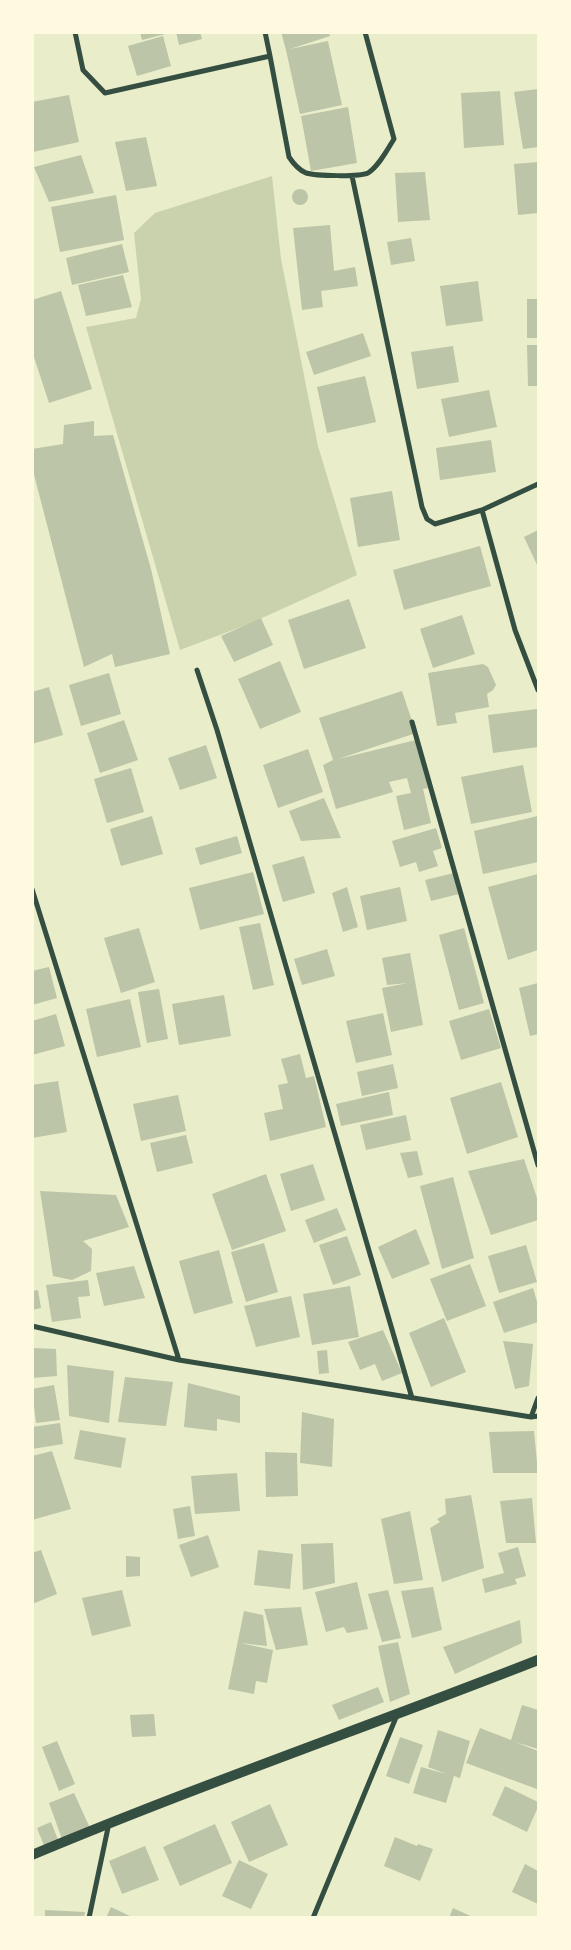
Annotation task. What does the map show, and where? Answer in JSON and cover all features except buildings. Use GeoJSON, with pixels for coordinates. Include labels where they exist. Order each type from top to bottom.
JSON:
{"type":"FeatureCollection","features":[{"type":"Feature","properties":{"kind":"main road"},"geometry":{"type":"LineString","coordinates":[[32,1855],[109,1823],[398,1715],[538,1660]]}},
{"type":"Feature","properties":{"kind":"street"},"geometry":{"type":"LineString","coordinates":[[75,32],[83,70],[105,93],[270,56]]}},
{"type":"Feature","properties":{"kind":"street"},"geometry":{"type":"LineString","coordinates":[[265,32],[289,157],[295,165],[306,173],[352,176],[367,173],[378,163],[394,139],[365,32]]}},
{"type":"Feature","properties":{"kind":"street"},"geometry":{"type":"LineString","coordinates":[[352,176],[422,507],[427,519],[435,524],[482,510],[538,484]]}},
{"type":"Feature","properties":{"kind":"street"},"geometry":{"type":"LineString","coordinates":[[482,510],[515,630],[538,690]]}},
{"type":"Feature","properties":{"kind":"street"},"geometry":{"type":"LineString","coordinates":[[197,670],[218,730],[412,1398]]}},
{"type":"Feature","properties":{"kind":"street"},"geometry":{"type":"LineString","coordinates":[[412,722],[538,1164]]}},
{"type":"Feature","properties":{"kind":"street"},"geometry":{"type":"LineString","coordinates":[[32,889],[179,1360]]}},
{"type":"Feature","properties":{"kind":"street"},"geometry":{"type":"LineString","coordinates":[[32,1326],[179,1360],[532,1417],[538,1416]]}},
{"type":"Feature","properties":{"kind":"street"},"geometry":{"type":"LineString","coordinates":[[532,1417],[538,1398]]}},
{"type":"Feature","properties":{"kind":"street"},"geometry":{"type":"LineString","coordinates":[[313,1918],[398,1715]]}},
{"type":"Feature","properties":{"kind":"street"},"geometry":{"type":"LineString","coordinates":[[89,1918],[109,1823]]}},
{"type":"Feature","properties":{"kind":"green space"},"geometry":{"type":"Polygon","coordinates":[[[272,176],[281,259],[318,446],[357,575],[251,623],[180,650],[86,327],[136,318],[141,299],[134,233],[155,213],[272,176]]]}}]}
